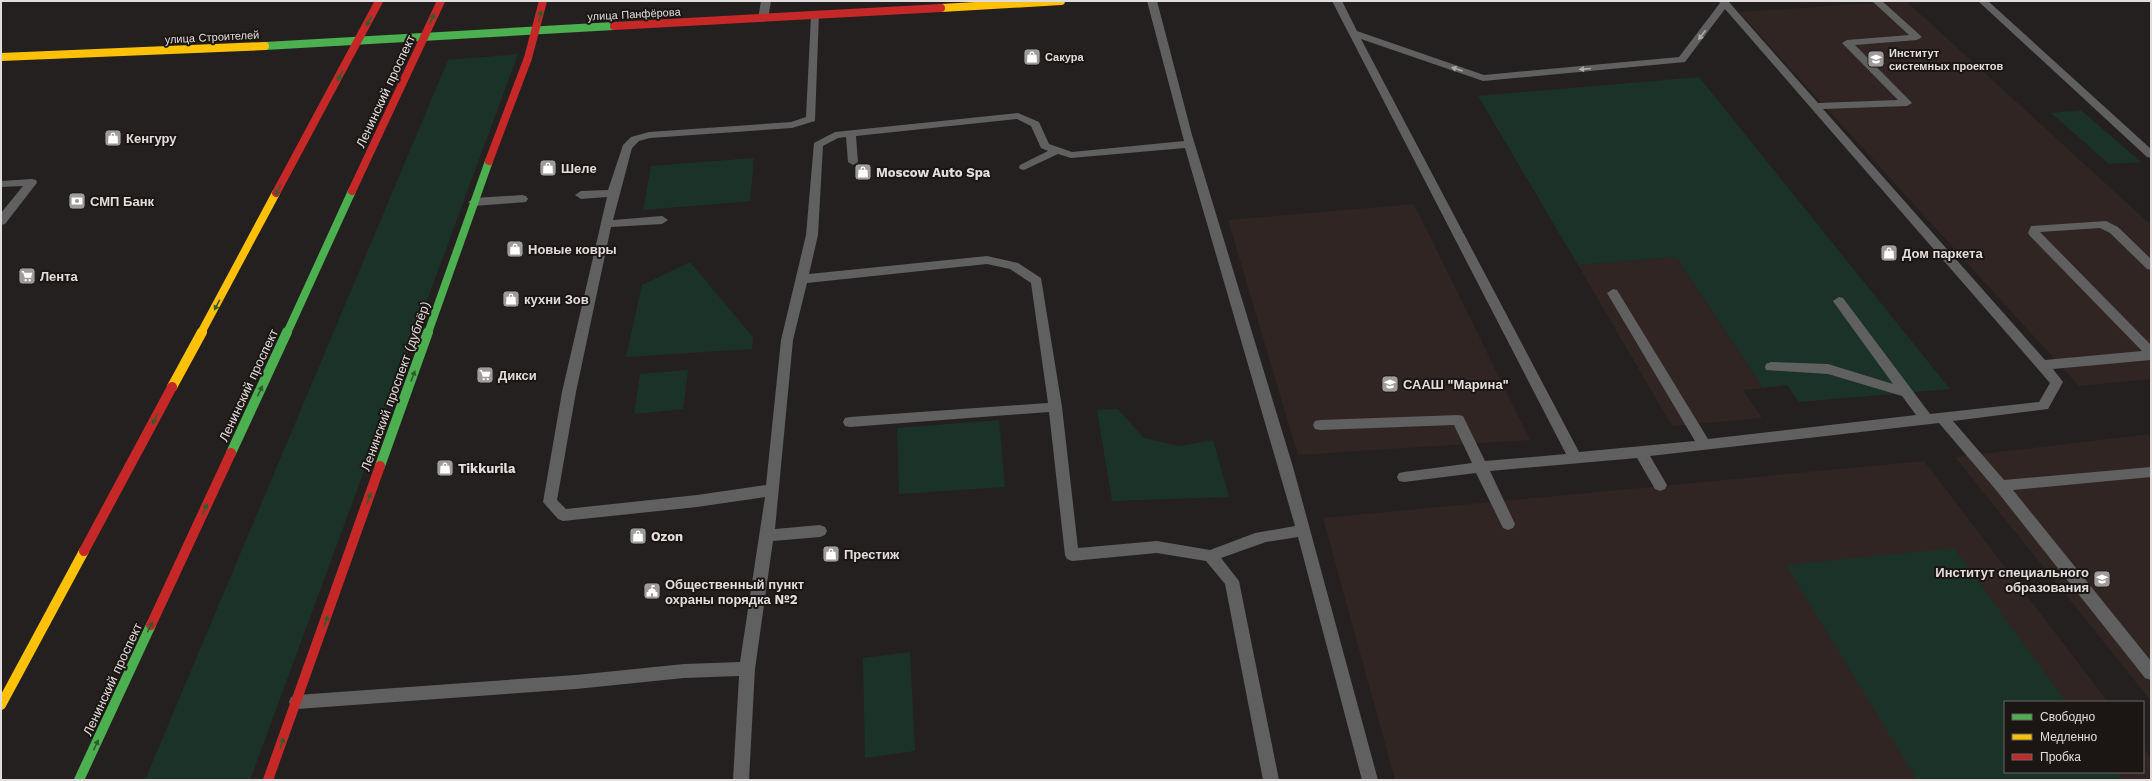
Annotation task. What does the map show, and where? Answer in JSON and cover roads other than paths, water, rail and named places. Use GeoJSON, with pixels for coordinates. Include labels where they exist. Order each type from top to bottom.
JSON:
{"type":"FeatureCollection","features":[{"type":"Feature","properties":{"kind":"street"},"geometry":{"type":"LineString","coordinates":[[1,706],[379,1]]}},
{"type":"Feature","properties":{"kind":"street","name":"Ленинский проспект"},"geometry":{"type":"LineString","coordinates":[[79,780],[441,1]]}},
{"type":"Feature","properties":{"kind":"street","name":"Ленинский проспект (дублёр)"},"geometry":{"type":"LineString","coordinates":[[268,780],[536,32],[543,1]]}},
{"type":"Feature","properties":{"kind":"street","name":"улица Панфёрова"},"geometry":{"type":"LineString","coordinates":[[424,38],[1061,1]]}},
{"type":"Feature","properties":{"kind":"street","name":"улица Строителей"},"geometry":{"type":"LineString","coordinates":[[1,57],[217,49],[424,38]]}},
{"type":"Feature","properties":{"kind":"lane"},"geometry":{"type":"LineString","coordinates":[[763,18],[766,1]]}},
{"type":"Feature","properties":{"kind":"lane"},"geometry":{"type":"LineString","coordinates":[[1152,1],[1218,242],[1248,336],[1286,467],[1370,780]]}},
{"type":"Feature","properties":{"kind":"lane"},"geometry":{"type":"LineString","coordinates":[[1337,1],[1575,458]]}},
{"type":"Feature","properties":{"kind":"lane"},"geometry":{"type":"LineString","coordinates":[[1815,106],[1907,103],[1847,43],[1917,37],[1877,1]]}},
{"type":"Feature","properties":{"kind":"lane"},"geometry":{"type":"LineString","coordinates":[[1984,1],[2151,155]]}},
{"type":"Feature","properties":{"kind":"lane"},"geometry":{"type":"LineString","coordinates":[[1354,33],[1483,78],[1682,60],[1724,2],[2057,382],[2043,406],[1641,452],[1479,466],[1404,477]]}},
{"type":"Feature","properties":{"kind":"lane"},"geometry":{"type":"LineString","coordinates":[[772,490],[697,502],[563,515],[550,502],[569,392],[613,192],[627,148],[635,139],[648,135],[792,125],[811,119],[816,15]]}},
{"type":"Feature","properties":{"kind":"lane"},"geometry":{"type":"LineString","coordinates":[[740,780],[747,669],[772,502],[787,340],[812,235],[818,145],[835,134],[1018,116],[1035,124],[1045,146],[1071,155],[1190,144]]}},
{"type":"Feature","properties":{"kind":"lane"},"geometry":{"type":"LineString","coordinates":[[851,133],[853,162]]}},
{"type":"Feature","properties":{"kind":"lane"},"geometry":{"type":"LineString","coordinates":[[1024,167],[1057,150]]}},
{"type":"Feature","properties":{"kind":"lane"},"geometry":{"type":"LineString","coordinates":[[1,184],[32,182],[1,221]]}},
{"type":"Feature","properties":{"kind":"lane"},"geometry":{"type":"LineString","coordinates":[[581,195],[613,192]]}},
{"type":"Feature","properties":{"kind":"lane"},"geometry":{"type":"LineString","coordinates":[[474,202],[522,199]]}},
{"type":"Feature","properties":{"kind":"lane"},"geometry":{"type":"LineString","coordinates":[[606,224],[662,220]]}},
{"type":"Feature","properties":{"kind":"lane"},"geometry":{"type":"LineString","coordinates":[[2151,266],[2114,230],[2102,224],[2035,229],[2034,233],[2151,354]]}},
{"type":"Feature","properties":{"kind":"lane"},"geometry":{"type":"LineString","coordinates":[[802,279],[987,260],[1004,262],[1024,269],[1037,281],[1055,407],[1072,555],[1157,547],[1210,556],[1246,541],[1278,533],[1302,531]]}},
{"type":"Feature","properties":{"kind":"lane"},"geometry":{"type":"LineString","coordinates":[[1613,293],[1705,445]]}},
{"type":"Feature","properties":{"kind":"lane"},"geometry":{"type":"LineString","coordinates":[[1839,301],[1928,420]]}},
{"type":"Feature","properties":{"kind":"lane"},"geometry":{"type":"LineString","coordinates":[[2042,365],[2151,354]]}},
{"type":"Feature","properties":{"kind":"lane"},"geometry":{"type":"LineString","coordinates":[[1772,367],[1828,369],[1907,393]]}},
{"type":"Feature","properties":{"kind":"lane"},"geometry":{"type":"LineString","coordinates":[[850,422],[1055,407]]}},
{"type":"Feature","properties":{"kind":"lane"},"geometry":{"type":"LineString","coordinates":[[1942,418],[2001,486],[2151,673]]}},
{"type":"Feature","properties":{"kind":"lane"},"geometry":{"type":"LineString","coordinates":[[1320,425],[1458,420],[1508,524]]}},
{"type":"Feature","properties":{"kind":"lane"},"geometry":{"type":"LineString","coordinates":[[1641,452],[1660,485]]}},
{"type":"Feature","properties":{"kind":"lane"},"geometry":{"type":"LineString","coordinates":[[2001,486],[2151,472]]}},
{"type":"Feature","properties":{"kind":"lane"},"geometry":{"type":"LineString","coordinates":[[766,536],[820,531]]}},
{"type":"Feature","properties":{"kind":"lane"},"geometry":{"type":"LineString","coordinates":[[1210,556],[1232,581],[1270,780]]}},
{"type":"Feature","properties":{"kind":"lane"},"geometry":{"type":"LineString","coordinates":[[297,702],[576,682],[684,672],[747,669]]}},
{"type":"Feature","properties":{"kind":"place","name":"Сакура"},"geometry":{"type":"Point","coordinates":[1032,57]}},
{"type":"Feature","properties":{"kind":"place","name":"Институт системных проектов"},"geometry":{"type":"Point","coordinates":[1876,59]}},
{"type":"Feature","properties":{"kind":"place","name":"Кенгуру"},"geometry":{"type":"Point","coordinates":[113,138]}},
{"type":"Feature","properties":{"kind":"place","name":"Шеле"},"geometry":{"type":"Point","coordinates":[548,168]}},
{"type":"Feature","properties":{"kind":"place","name":"Moscow Auto Spa"},"geometry":{"type":"Point","coordinates":[863,172]}},
{"type":"Feature","properties":{"kind":"place","name":"СМП Банк"},"geometry":{"type":"Point","coordinates":[77,201]}},
{"type":"Feature","properties":{"kind":"place","name":"Новые ковры"},"geometry":{"type":"Point","coordinates":[515,249]}},
{"type":"Feature","properties":{"kind":"place","name":"Дом паркета"},"geometry":{"type":"Point","coordinates":[1889,253]}},
{"type":"Feature","properties":{"kind":"place","name":"Лента"},"geometry":{"type":"Point","coordinates":[27,276]}},
{"type":"Feature","properties":{"kind":"place","name":"кухни Зов"},"geometry":{"type":"Point","coordinates":[511,299]}},
{"type":"Feature","properties":{"kind":"place","name":"Дикси"},"geometry":{"type":"Point","coordinates":[485,375]}},
{"type":"Feature","properties":{"kind":"place","name":"СААШ \"Марина\""},"geometry":{"type":"Point","coordinates":[1390,384]}},
{"type":"Feature","properties":{"kind":"place","name":"Tikkurila"},"geometry":{"type":"Point","coordinates":[445,468]}},
{"type":"Feature","properties":{"kind":"place","name":"Ozon"},"geometry":{"type":"Point","coordinates":[638,536]}},
{"type":"Feature","properties":{"kind":"place","name":"Престиж"},"geometry":{"type":"Point","coordinates":[831,554]}},
{"type":"Feature","properties":{"kind":"place","name":"Институт специального образования"},"geometry":{"type":"Point","coordinates":[2102,579]}},
{"type":"Feature","properties":{"kind":"place","name":"Общественный пункт охраны порядка №2"},"geometry":{"type":"Point","coordinates":[652,591]}}]}
